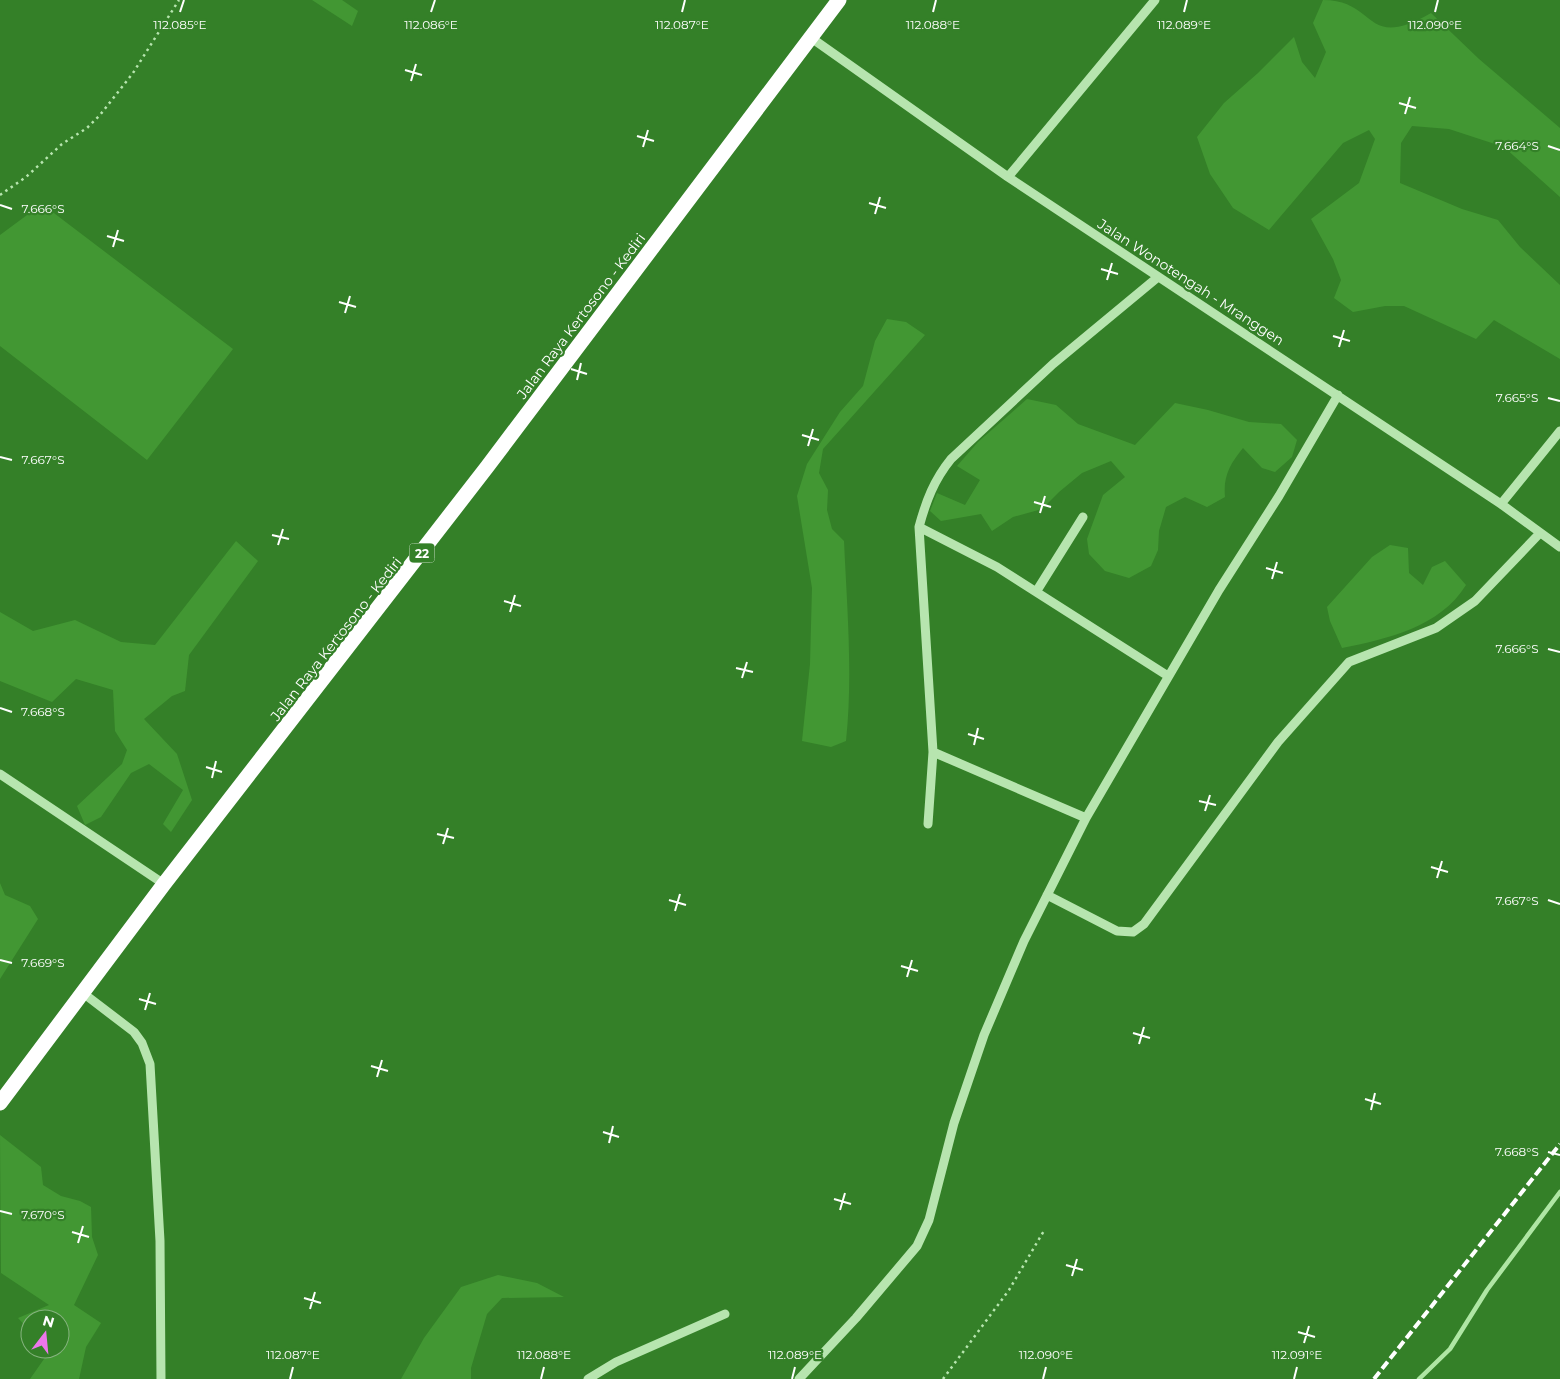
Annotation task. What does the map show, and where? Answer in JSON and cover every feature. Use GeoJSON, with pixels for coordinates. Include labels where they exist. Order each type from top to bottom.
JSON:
{"type":"FeatureCollection","features":[{"type":"Feature","properties":{"kind":"highway","name":"Jalan Raya Kertosono - Kediri"},"geometry":{"type":"LineString","coordinates":[[0,1103],[164,884],[481,475],[729,149],[839,0]]}},
{"type":"Feature","properties":{"kind":"street"},"geometry":{"type":"LineString","coordinates":[[1008,177],[1155,0]]}},
{"type":"Feature","properties":{"kind":"street","name":"Jalan Wonotengah - Mranggen"},"geometry":{"type":"LineString","coordinates":[[810,38],[1008,177],[1501,504],[1560,547]]}},
{"type":"Feature","properties":{"kind":"street"},"geometry":{"type":"LineString","coordinates":[[928,824],[933,752],[918,527],[926,499],[939,474],[951,459],[1053,364],[1158,277]]}},
{"type":"Feature","properties":{"kind":"street"},"geometry":{"type":"LineString","coordinates":[[799,1379],[862,1311],[917,1246],[929,1220],[954,1123],[984,1035],[1024,941],[1086,818],[1219,590],[1279,496],[1338,395]]}},
{"type":"Feature","properties":{"kind":"street"},"geometry":{"type":"LineString","coordinates":[[1501,504],[1560,430]]}},
{"type":"Feature","properties":{"kind":"street"},"geometry":{"type":"LineString","coordinates":[[1036,592],[1083,517]]}},
{"type":"Feature","properties":{"kind":"street"},"geometry":{"type":"LineString","coordinates":[[918,527],[997,568],[1168,676]]}},
{"type":"Feature","properties":{"kind":"street"},"geometry":{"type":"LineString","coordinates":[[1047,895],[1117,931],[1133,932],[1144,924],[1278,742],[1349,662],[1436,628],[1475,601],[1540,533]]}},
{"type":"Feature","properties":{"kind":"street"},"geometry":{"type":"LineString","coordinates":[[933,752],[1086,818]]}},
{"type":"Feature","properties":{"kind":"street"},"geometry":{"type":"LineString","coordinates":[[0,774],[164,884]]}},
{"type":"Feature","properties":{"kind":"street"},"geometry":{"type":"LineString","coordinates":[[83,993],[134,1032],[142,1043],[150,1064],[160,1241],[161,1379]]}},
{"type":"Feature","properties":{"kind":"street"},"geometry":{"type":"LineString","coordinates":[[588,1379],[616,1362],[725,1314]]}},
{"type":"Feature","properties":{"kind":"path"},"geometry":{"type":"LineString","coordinates":[[0,195],[26,177],[62,144],[87,128],[100,115],[133,73],[179,0]]}},
{"type":"Feature","properties":{"kind":"path"},"geometry":{"type":"LineString","coordinates":[[943,1379],[1009,1290],[1045,1229]]}},
{"type":"Feature","properties":{"kind":"green space"},"geometry":{"type":"Polygon","coordinates":[[[312,0],[342,0],[358,11],[352,26],[312,0]]]}},
{"type":"Feature","properties":{"kind":"green space"},"geometry":{"type":"Polygon","coordinates":[[[1323,0],[1341,2],[1354,8],[1381,26],[1393,27],[1409,24],[1431,13],[1479,59],[1560,128],[1560,197],[1504,147],[1449,129],[1412,126],[1401,143],[1400,183],[1462,209],[1498,220],[1520,247],[1560,285],[1560,359],[1494,320],[1476,339],[1404,306],[1385,306],[1353,312],[1334,298],[1341,280],[1333,259],[1311,219],[1359,183],[1375,139],[1369,130],[1343,143],[1269,230],[1233,208],[1210,174],[1197,137],[1224,103],[1294,37],[1302,62],[1315,78],[1326,52],[1313,23],[1323,0]]]}},
{"type":"Feature","properties":{"kind":"green space"},"geometry":{"type":"Polygon","coordinates":[[[42,204],[233,349],[147,460],[0,346],[0,235],[42,204]]]}},
{"type":"Feature","properties":{"kind":"green space"},"geometry":{"type":"Polygon","coordinates":[[[887,319],[906,322],[925,335],[823,449],[819,473],[828,490],[827,510],[832,529],[844,541],[848,616],[849,691],[846,741],[831,747],[802,741],[810,664],[812,588],[797,496],[807,464],[840,412],[863,386],[875,341],[887,319]]]}},
{"type":"Feature","properties":{"kind":"green space"},"geometry":{"type":"Polygon","coordinates":[[[1027,399],[1056,405],[1078,424],[1135,445],[1175,403],[1249,422],[1281,424],[1297,440],[1292,457],[1275,472],[1262,468],[1243,448],[1234,459],[1226,476],[1225,497],[1207,507],[1185,497],[1166,507],[1159,531],[1158,550],[1151,566],[1129,578],[1105,571],[1089,554],[1087,539],[1103,495],[1125,477],[1111,461],[1082,473],[1042,509],[1013,517],[992,531],[981,514],[941,521],[930,511],[937,493],[965,505],[980,480],[957,466],[978,442],[1027,399]]]}},
{"type":"Feature","properties":{"kind":"green space"},"geometry":{"type":"Polygon","coordinates":[[[236,541],[258,561],[189,655],[185,691],[172,696],[144,719],[177,754],[192,800],[171,832],[163,824],[183,790],[149,764],[131,773],[101,817],[85,825],[77,806],[122,764],[127,750],[115,731],[113,690],[76,679],[52,702],[0,681],[0,612],[33,631],[75,620],[121,642],[155,645],[236,541]]]}},
{"type":"Feature","properties":{"kind":"green space"},"geometry":{"type":"Polygon","coordinates":[[[1390,545],[1408,548],[1409,573],[1423,585],[1432,567],[1445,561],[1466,585],[1442,611],[1427,621],[1394,635],[1342,648],[1330,621],[1327,607],[1372,557],[1390,545]]]}},
{"type":"Feature","properties":{"kind":"green space"},"geometry":{"type":"Polygon","coordinates":[[[0,883],[5,895],[30,906],[38,919],[0,979],[0,883]]]}},
{"type":"Feature","properties":{"kind":"green space"},"geometry":{"type":"Polygon","coordinates":[[[0,1135],[41,1167],[43,1185],[61,1196],[80,1201],[91,1207],[92,1237],[98,1255],[74,1305],[101,1323],[86,1347],[79,1379],[30,1379],[44,1359],[70,1359],[70,1309],[39,1309],[49,1305],[1,1273],[0,1135]]]}},
{"type":"Feature","properties":{"kind":"green space"},"geometry":{"type":"Polygon","coordinates":[[[498,1275],[537,1283],[564,1297],[502,1298],[487,1314],[471,1368],[471,1379],[401,1379],[424,1338],[461,1287],[498,1275]]]}},
{"type":"Feature","properties":{"kind":"waterway"},"geometry":{"type":"LineString","coordinates":[[1419,1379],[1450,1349],[1487,1290],[1560,1192]]}},
{"type":"Feature","properties":{"kind":"railway"},"geometry":{"type":"LineString","coordinates":[[1374,1379],[1560,1144]]}}]}
